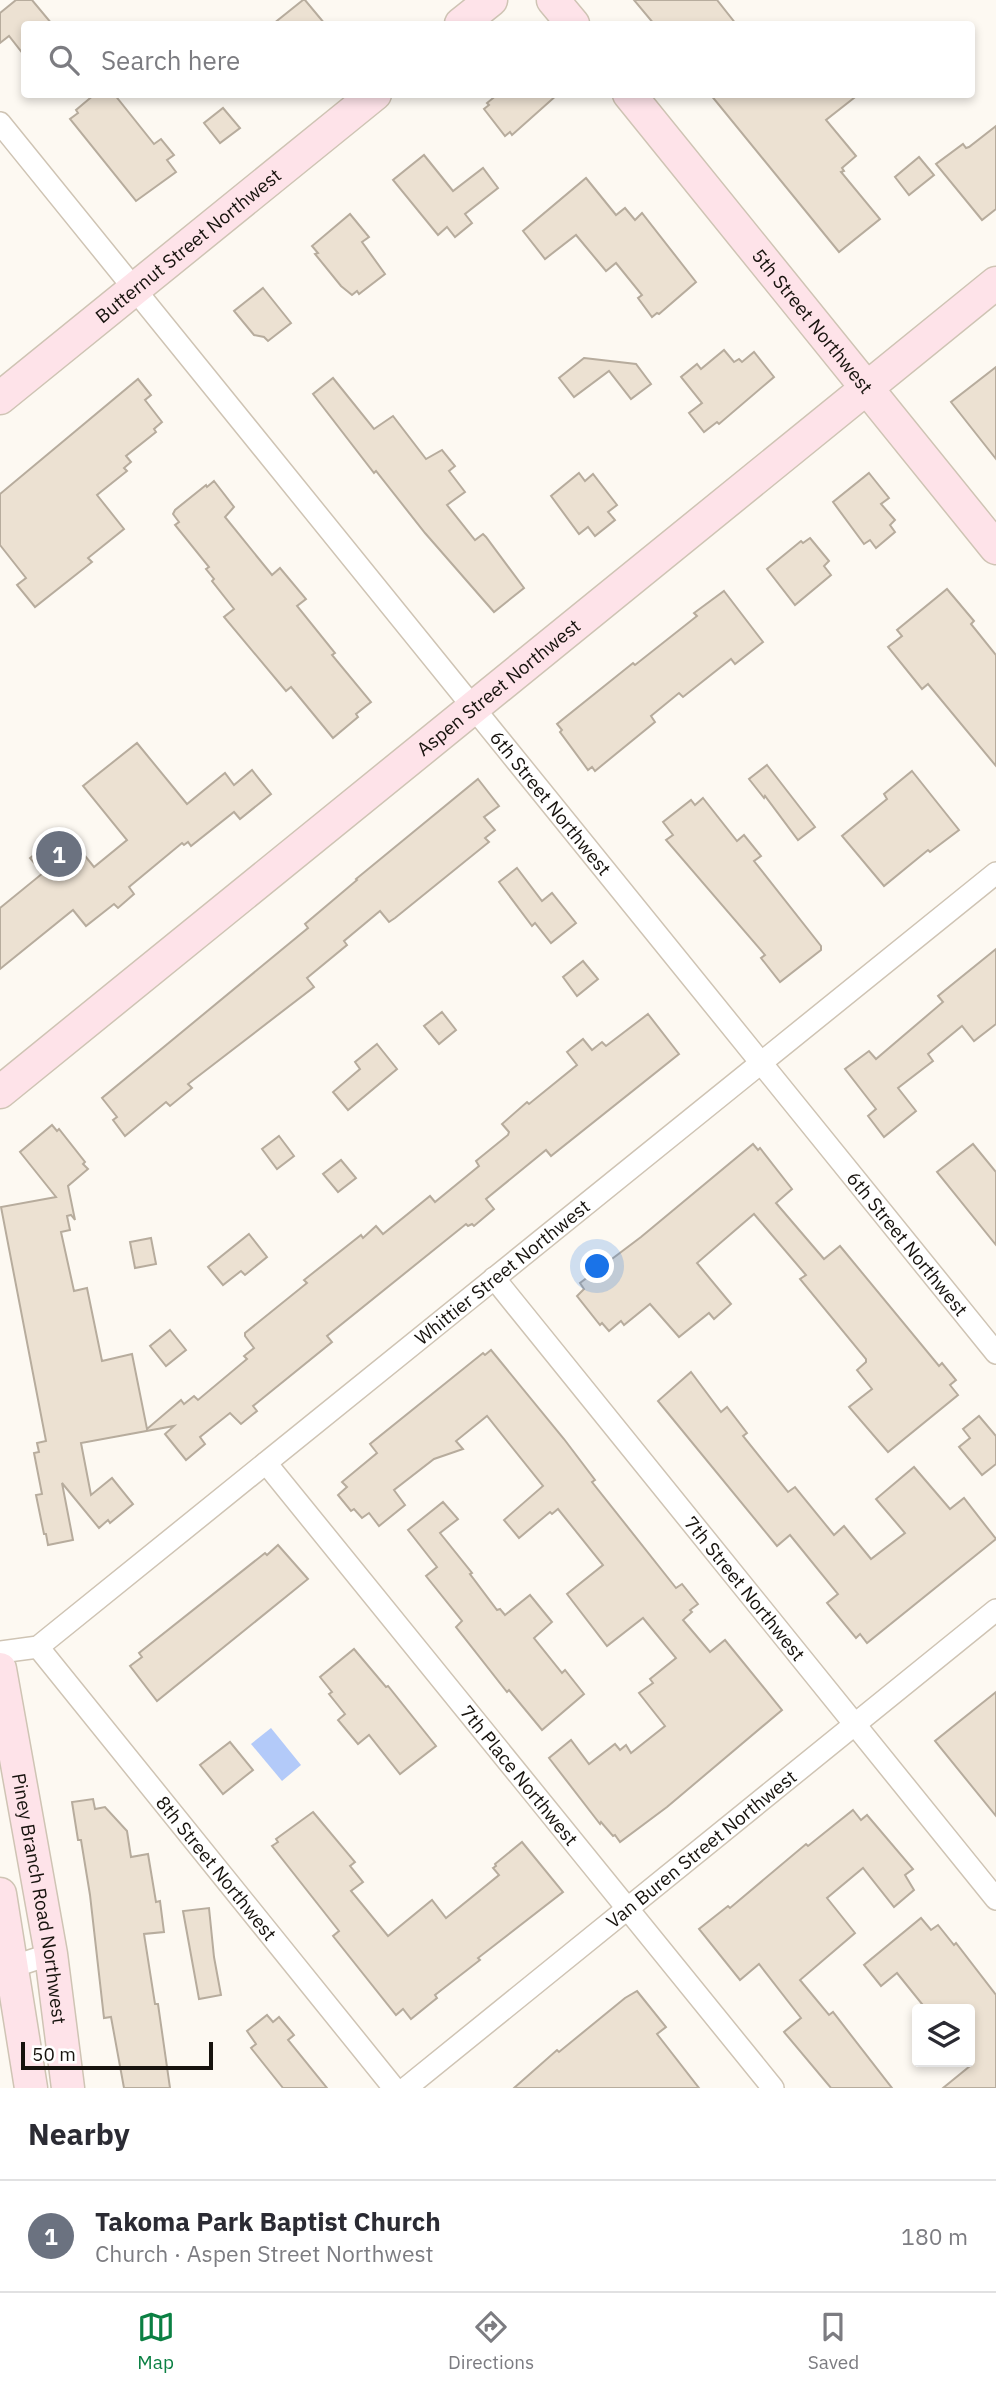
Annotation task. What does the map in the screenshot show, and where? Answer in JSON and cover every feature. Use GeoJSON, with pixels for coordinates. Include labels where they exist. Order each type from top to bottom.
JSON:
{"type":"FeatureCollection","features":[{"type":"Feature","properties":{"kind":"street"},"geometry":{"type":"LineString","coordinates":[[465,21],[491,0]]}},
{"type":"Feature","properties":{"kind":"street"},"geometry":{"type":"LineString","coordinates":[[553,0],[570,21]]}},
{"type":"Feature","properties":{"kind":"street","name":"Butternut Street Northwest"},"geometry":{"type":"LineString","coordinates":[[0,398],[370,98]]}},
{"type":"Feature","properties":{"kind":"street","name":"5th Street Northwest"},"geometry":{"type":"LineString","coordinates":[[632,98],[996,548]]}},
{"type":"Feature","properties":{"kind":"street","name":"6th Street Northwest"},"geometry":{"type":"LineString","coordinates":[[0,123],[996,1353]]}},
{"type":"Feature","properties":{"kind":"street","name":"Aspen Street Northwest"},"geometry":{"type":"LineString","coordinates":[[0,1092],[996,283]]}},
{"type":"Feature","properties":{"kind":"street","name":"Whittier Street Northwest"},"geometry":{"type":"LineString","coordinates":[[38,1647],[996,873]]}},
{"type":"Feature","properties":{"kind":"street","name":"7th Street Northwest"},"geometry":{"type":"LineString","coordinates":[[494,1278],[996,1899]]}},
{"type":"Feature","properties":{"kind":"street","name":"7th Place Northwest"},"geometry":{"type":"LineString","coordinates":[[266,1463],[773,2088]]}},
{"type":"Feature","properties":{"kind":"street","name":"Van Buren Street Northwest"},"geometry":{"type":"LineString","coordinates":[[406,2088],[996,1610]]}},
{"type":"Feature","properties":{"kind":"street"},"geometry":{"type":"LineString","coordinates":[[0,1652],[38,1647]]}},
{"type":"Feature","properties":{"kind":"street","name":"8th Street Northwest"},"geometry":{"type":"LineString","coordinates":[[38,1647],[394,2088]]}},
{"type":"Feature","properties":{"kind":"street","name":"Piney Branch Road Northwest"},"geometry":{"type":"LineString","coordinates":[[0,1669],[51,1954],[68,2088]]}},
{"type":"Feature","properties":{"kind":"street","name":"Piney Branch Road Northwest"},"geometry":{"type":"LineString","coordinates":[[0,1894],[6,1971],[32,2088]]}},
{"type":"Feature","properties":{"kind":"street"},"geometry":{"type":"LineString","coordinates":[[6,1971],[51,1954]]}},
{"type":"Feature","properties":{"kind":"water"},"geometry":{"type":"Polygon","coordinates":[[[271,1728],[301,1765],[282,1781],[251,1744],[271,1728]]]}},
{"type":"Feature","properties":{"kind":"building"},"geometry":{"type":"Polygon","coordinates":[[[16,0],[32,0],[50,21],[21,21],[21,51],[9,36],[0,43],[0,13],[16,0]]]}},
{"type":"Feature","properties":{"kind":"building"},"geometry":{"type":"Polygon","coordinates":[[[305,0],[322,21],[277,21],[305,0]]]}},
{"type":"Feature","properties":{"kind":"building"},"geometry":{"type":"Polygon","coordinates":[[[634,0],[717,0],[734,21],[652,21],[634,0]]]}},
{"type":"Feature","properties":{"kind":"building"},"geometry":{"type":"Polygon","coordinates":[[[90,98],[117,98],[154,144],[161,139],[174,155],[167,160],[176,172],[136,201],[70,119],[78,113],[76,110],[90,98]]]}},
{"type":"Feature","properties":{"kind":"building"},"geometry":{"type":"Polygon","coordinates":[[[493,98],[554,98],[512,135],[510,132],[505,136],[484,109],[489,105],[487,103],[493,98]]]}},
{"type":"Feature","properties":{"kind":"building"},"geometry":{"type":"Polygon","coordinates":[[[713,98],[854,98],[826,120],[856,156],[841,172],[880,219],[839,252],[713,98]]]}},
{"type":"Feature","properties":{"kind":"building"},"geometry":{"type":"Polygon","coordinates":[[[223,108],[240,128],[220,143],[204,123],[223,108]]]}},
{"type":"Feature","properties":{"kind":"building"},"geometry":{"type":"Polygon","coordinates":[[[996,126],[996,209],[982,220],[936,164],[963,144],[966,148],[969,147],[996,126]]]}},
{"type":"Feature","properties":{"kind":"building"},"geometry":{"type":"Polygon","coordinates":[[[424,155],[453,191],[483,168],[498,188],[465,214],[472,223],[455,237],[447,227],[438,235],[393,180],[424,155]]]}},
{"type":"Feature","properties":{"kind":"building"},"geometry":{"type":"Polygon","coordinates":[[[919,157],[934,175],[909,195],[895,177],[919,157]]]}},
{"type":"Feature","properties":{"kind":"building"},"geometry":{"type":"Polygon","coordinates":[[[586,178],[616,215],[625,208],[635,220],[642,213],[696,282],[659,314],[652,317],[638,298],[642,295],[616,263],[606,271],[576,235],[545,259],[523,231],[586,178]]]}},
{"type":"Feature","properties":{"kind":"building"},"geometry":{"type":"Polygon","coordinates":[[[350,214],[369,237],[362,242],[385,274],[359,294],[357,291],[352,295],[341,286],[315,254],[318,253],[312,246],[350,214]]]}},
{"type":"Feature","properties":{"kind":"building"},"geometry":{"type":"Polygon","coordinates":[[[263,288],[291,323],[268,341],[264,337],[254,335],[234,311],[263,288]]]}},
{"type":"Feature","properties":{"kind":"building"},"geometry":{"type":"Polygon","coordinates":[[[724,350],[734,362],[739,359],[742,362],[754,352],[774,377],[719,424],[717,422],[704,432],[689,413],[702,403],[681,377],[697,364],[701,369],[724,350]]]}},
{"type":"Feature","properties":{"kind":"building"},"geometry":{"type":"Polygon","coordinates":[[[584,358],[636,364],[651,384],[631,399],[609,371],[574,397],[559,378],[584,358]]]}},
{"type":"Feature","properties":{"kind":"building"},"geometry":{"type":"Polygon","coordinates":[[[996,367],[996,459],[951,402],[996,367]]]}},
{"type":"Feature","properties":{"kind":"building"},"geometry":{"type":"Polygon","coordinates":[[[333,378],[374,429],[393,416],[426,459],[442,450],[455,466],[449,471],[465,492],[447,505],[475,540],[483,534],[486,537],[524,588],[494,612],[425,533],[376,471],[374,473],[313,394],[333,378]]]}},
{"type":"Feature","properties":{"kind":"building"},"geometry":{"type":"Polygon","coordinates":[[[138,379],[151,395],[145,400],[162,422],[154,429],[156,432],[126,456],[131,462],[124,468],[127,471],[97,495],[124,529],[88,558],[92,562],[35,607],[17,585],[26,578],[0,545],[0,494],[138,379]]]}},
{"type":"Feature","properties":{"kind":"building"},"geometry":{"type":"Polygon","coordinates":[[[579,473],[585,481],[593,474],[617,505],[608,512],[615,520],[595,536],[588,527],[579,534],[551,496],[579,473]]]}},
{"type":"Feature","properties":{"kind":"building"},"geometry":{"type":"Polygon","coordinates":[[[869,473],[889,498],[881,504],[895,520],[890,525],[895,532],[876,548],[870,540],[864,544],[833,502],[869,473]]]}},
{"type":"Feature","properties":{"kind":"building"},"geometry":{"type":"Polygon","coordinates":[[[214,481],[234,507],[225,517],[272,575],[280,568],[306,599],[297,606],[335,653],[332,655],[371,702],[333,738],[291,687],[286,691],[224,617],[234,609],[212,581],[214,579],[206,569],[209,567],[175,525],[179,522],[173,514],[175,510],[214,481]]]}},
{"type":"Feature","properties":{"kind":"building"},"geometry":{"type":"Polygon","coordinates":[[[810,538],[829,561],[824,566],[831,575],[795,605],[767,569],[801,541],[803,543],[810,538]]]}},
{"type":"Feature","properties":{"kind":"building"},"geometry":{"type":"Polygon","coordinates":[[[947,589],[974,621],[971,624],[996,655],[996,766],[928,684],[922,689],[888,647],[902,636],[897,630],[947,589]]]}},
{"type":"Feature","properties":{"kind":"building"},"geometry":{"type":"Polygon","coordinates":[[[724,591],[763,642],[735,664],[731,659],[683,697],[679,693],[651,716],[655,722],[595,771],[592,767],[588,770],[557,724],[697,616],[694,613],[724,591]]]}},
{"type":"Feature","properties":{"kind":"building"},"geometry":{"type":"Polygon","coordinates":[[[137,743],[187,804],[225,773],[234,785],[252,770],[271,794],[240,819],[234,812],[191,846],[188,842],[184,845],[182,843],[129,887],[134,894],[118,908],[114,904],[86,926],[73,910],[0,969],[0,908],[43,873],[30,858],[64,830],[94,867],[127,840],[83,786],[137,743]]]}},
{"type":"Feature","properties":{"kind":"building"},"geometry":{"type":"Polygon","coordinates":[[[767,765],[815,827],[798,840],[749,779],[767,765]]]}},
{"type":"Feature","properties":{"kind":"building"},"geometry":{"type":"Polygon","coordinates":[[[912,771],[959,830],[930,852],[928,850],[884,886],[842,836],[887,799],[884,794],[912,771]]]}},
{"type":"Feature","properties":{"kind":"building"},"geometry":{"type":"Polygon","coordinates":[[[478,779],[499,806],[484,817],[495,830],[485,838],[489,842],[389,922],[380,911],[344,941],[347,945],[307,978],[314,987],[188,1084],[192,1088],[170,1106],[166,1102],[125,1136],[113,1120],[117,1117],[102,1098],[308,928],[305,924],[356,879],[478,779]]]}},
{"type":"Feature","properties":{"kind":"building"},"geometry":{"type":"Polygon","coordinates":[[[703,798],[737,841],[744,835],[761,856],[754,861],[821,946],[821,950],[780,982],[761,958],[765,955],[666,840],[673,835],[663,822],[691,800],[695,805],[703,798]]]}},
{"type":"Feature","properties":{"kind":"building"},"geometry":{"type":"Polygon","coordinates":[[[517,868],[542,901],[552,893],[576,923],[551,943],[535,923],[532,926],[499,882],[517,868]]]}},
{"type":"Feature","properties":{"kind":"building"},"geometry":{"type":"Polygon","coordinates":[[[996,949],[996,1024],[974,1041],[962,1026],[928,1054],[933,1061],[898,1088],[916,1111],[884,1137],[868,1116],[876,1109],[845,1069],[869,1051],[876,1059],[943,1002],[938,996],[996,949]]]}},
{"type":"Feature","properties":{"kind":"building"},"geometry":{"type":"Polygon","coordinates":[[[583,961],[598,979],[577,996],[563,977],[583,961]]]}},
{"type":"Feature","properties":{"kind":"building"},"geometry":{"type":"Polygon","coordinates":[[[442,1012],[456,1030],[439,1044],[424,1026],[442,1012]]]}},
{"type":"Feature","properties":{"kind":"building"},"geometry":{"type":"Polygon","coordinates":[[[648,1014],[679,1054],[551,1156],[546,1150],[486,1199],[494,1209],[474,1226],[466,1224],[327,1336],[332,1342],[253,1406],[257,1411],[241,1424],[230,1413],[200,1437],[205,1444],[186,1460],[165,1434],[174,1426],[81,1443],[91,1495],[112,1478],[133,1504],[110,1523],[108,1520],[99,1528],[62,1483],[73,1540],[48,1545],[36,1495],[42,1494],[34,1453],[39,1452],[37,1443],[46,1441],[1,1207],[56,1197],[20,1152],[52,1125],[57,1131],[59,1129],[85,1162],[83,1164],[88,1169],[68,1186],[75,1220],[71,1215],[67,1216],[70,1230],[61,1232],[74,1291],[87,1288],[102,1361],[132,1354],[147,1429],[181,1400],[184,1404],[194,1396],[198,1400],[247,1359],[244,1356],[254,1348],[245,1333],[307,1283],[304,1280],[361,1235],[363,1238],[376,1226],[383,1234],[430,1196],[435,1202],[479,1166],[476,1161],[508,1135],[509,1132],[502,1124],[577,1065],[567,1052],[583,1039],[592,1050],[602,1042],[606,1046],[648,1014]]]}},
{"type":"Feature","properties":{"kind":"building"},"geometry":{"type":"Polygon","coordinates":[[[377,1044],[397,1069],[348,1110],[333,1092],[360,1069],[355,1062],[377,1044]]]}},
{"type":"Feature","properties":{"kind":"building"},"geometry":{"type":"Polygon","coordinates":[[[279,1136],[294,1156],[277,1169],[262,1149],[279,1136]]]}},
{"type":"Feature","properties":{"kind":"building"},"geometry":{"type":"Polygon","coordinates":[[[753,1144],[758,1150],[760,1148],[792,1189],[776,1203],[824,1259],[840,1246],[939,1366],[942,1363],[956,1380],[950,1385],[958,1395],[888,1452],[849,1407],[872,1389],[857,1370],[866,1359],[800,1279],[806,1275],[754,1214],[697,1263],[731,1304],[714,1319],[709,1313],[679,1337],[650,1304],[624,1325],[621,1321],[609,1331],[602,1323],[600,1325],[577,1296],[584,1289],[580,1283],[641,1237],[753,1144]]]}},
{"type":"Feature","properties":{"kind":"building"},"geometry":{"type":"Polygon","coordinates":[[[973,1144],[996,1172],[996,1245],[937,1172],[973,1144]]]}},
{"type":"Feature","properties":{"kind":"building"},"geometry":{"type":"Polygon","coordinates":[[[341,1160],[356,1178],[338,1192],[323,1174],[341,1160]]]}},
{"type":"Feature","properties":{"kind":"building"},"geometry":{"type":"Polygon","coordinates":[[[249,1234],[267,1257],[245,1275],[241,1271],[223,1285],[208,1267],[249,1234]]]}},
{"type":"Feature","properties":{"kind":"building"},"geometry":{"type":"Polygon","coordinates":[[[151,1238],[156,1264],[135,1268],[130,1242],[151,1238]]]}},
{"type":"Feature","properties":{"kind":"building"},"geometry":{"type":"Polygon","coordinates":[[[170,1330],[186,1350],[166,1366],[150,1346],[170,1330]]]}},
{"type":"Feature","properties":{"kind":"building"},"geometry":{"type":"Polygon","coordinates":[[[491,1350],[564,1439],[595,1480],[592,1482],[676,1588],[682,1584],[698,1604],[683,1620],[710,1652],[725,1640],[782,1710],[667,1807],[620,1842],[601,1822],[600,1824],[549,1758],[571,1740],[589,1764],[615,1744],[620,1750],[626,1745],[631,1753],[665,1726],[639,1693],[653,1683],[650,1679],[676,1658],[643,1618],[607,1646],[567,1594],[603,1565],[558,1509],[552,1514],[550,1512],[519,1538],[504,1520],[543,1486],[487,1416],[456,1441],[463,1449],[434,1459],[394,1490],[405,1505],[379,1526],[369,1513],[362,1518],[354,1509],[351,1511],[338,1495],[347,1487],[342,1482],[377,1453],[370,1444],[483,1353],[485,1355],[491,1350]]]}},
{"type":"Feature","properties":{"kind":"building"},"geometry":{"type":"Polygon","coordinates":[[[691,1372],[721,1412],[727,1407],[747,1433],[743,1436],[788,1492],[795,1487],[834,1535],[844,1526],[871,1559],[905,1533],[876,1499],[914,1467],[950,1509],[964,1498],[996,1539],[867,1643],[860,1634],[856,1638],[827,1603],[838,1594],[790,1535],[777,1546],[658,1401],[691,1372]]]}},
{"type":"Feature","properties":{"kind":"building"},"geometry":{"type":"Polygon","coordinates":[[[979,1416],[996,1436],[996,1464],[982,1475],[959,1447],[970,1438],[963,1429],[979,1416]]]}},
{"type":"Feature","properties":{"kind":"building"},"geometry":{"type":"Polygon","coordinates":[[[443,1502],[458,1519],[440,1533],[472,1573],[470,1574],[497,1610],[500,1609],[505,1615],[530,1595],[552,1622],[534,1638],[562,1673],[565,1670],[584,1694],[542,1730],[509,1690],[507,1692],[456,1627],[462,1621],[426,1576],[437,1567],[408,1530],[443,1502]]]}},
{"type":"Feature","properties":{"kind":"building"},"geometry":{"type":"Polygon","coordinates":[[[278,1545],[308,1579],[157,1701],[130,1666],[142,1657],[139,1653],[278,1545]]]}},
{"type":"Feature","properties":{"kind":"building"},"geometry":{"type":"Polygon","coordinates":[[[354,1649],[436,1746],[400,1774],[369,1735],[358,1744],[338,1720],[345,1714],[320,1677],[354,1649]]]}},
{"type":"Feature","properties":{"kind":"building"},"geometry":{"type":"Polygon","coordinates":[[[996,1692],[996,1816],[935,1741],[996,1692]]]}},
{"type":"Feature","properties":{"kind":"building"},"geometry":{"type":"Polygon","coordinates":[[[230,1742],[253,1770],[223,1794],[200,1765],[230,1742]]]}},
{"type":"Feature","properties":{"kind":"building"},"geometry":{"type":"Polygon","coordinates":[[[93,1799],[95,1809],[105,1807],[127,1831],[131,1857],[148,1854],[156,1902],[160,1901],[164,1932],[144,1934],[155,2004],[158,2004],[170,2088],[124,2088],[111,2017],[104,2018],[90,1895],[72,1802],[93,1799]]]}},
{"type":"Feature","properties":{"kind":"building"},"geometry":{"type":"Polygon","coordinates":[[[853,1810],[861,1820],[867,1815],[913,1869],[905,1875],[914,1890],[894,1907],[863,1868],[827,1898],[855,1933],[800,1980],[829,2015],[833,2012],[892,2088],[831,2088],[784,2032],[801,2018],[759,1964],[740,1980],[699,1929],[728,1906],[730,1908],[806,1844],[808,1846],[853,1810]]]}},
{"type":"Feature","properties":{"kind":"building"},"geometry":{"type":"Polygon","coordinates":[[[313,1812],[355,1862],[350,1866],[363,1882],[351,1891],[388,1936],[432,1900],[446,1918],[499,1875],[493,1868],[495,1864],[522,1842],[563,1892],[478,1958],[480,1960],[435,1995],[437,1998],[411,2019],[403,2009],[396,2015],[333,1936],[339,1931],[272,1846],[278,1842],[276,1839],[313,1812]]]}},
{"type":"Feature","properties":{"kind":"building"},"geometry":{"type":"Polygon","coordinates":[[[209,1908],[221,1995],[199,1999],[183,1911],[209,1908]]]}},
{"type":"Feature","properties":{"kind":"building"},"geometry":{"type":"Polygon","coordinates":[[[921,1918],[931,1930],[938,1925],[954,1945],[956,1943],[996,1995],[996,2088],[943,2088],[969,2067],[975,2067],[975,2004],[922,2004],[897,1973],[881,1986],[864,1965],[921,1918]]]}},
{"type":"Feature","properties":{"kind":"building"},"geometry":{"type":"Polygon","coordinates":[[[637,1991],[666,2027],[657,2034],[699,2088],[514,2088],[557,2050],[559,2052],[637,1991]]]}},
{"type":"Feature","properties":{"kind":"building"},"geometry":{"type":"Polygon","coordinates":[[[267,2015],[273,2022],[279,2017],[294,2035],[288,2040],[327,2088],[283,2088],[251,2048],[256,2044],[247,2031],[267,2015]]]}},
{"type":"Feature","properties":{"kind":"place","name":"Takoma Park Baptist Church"},"geometry":{"type":"Point","coordinates":[59,854]}}]}
